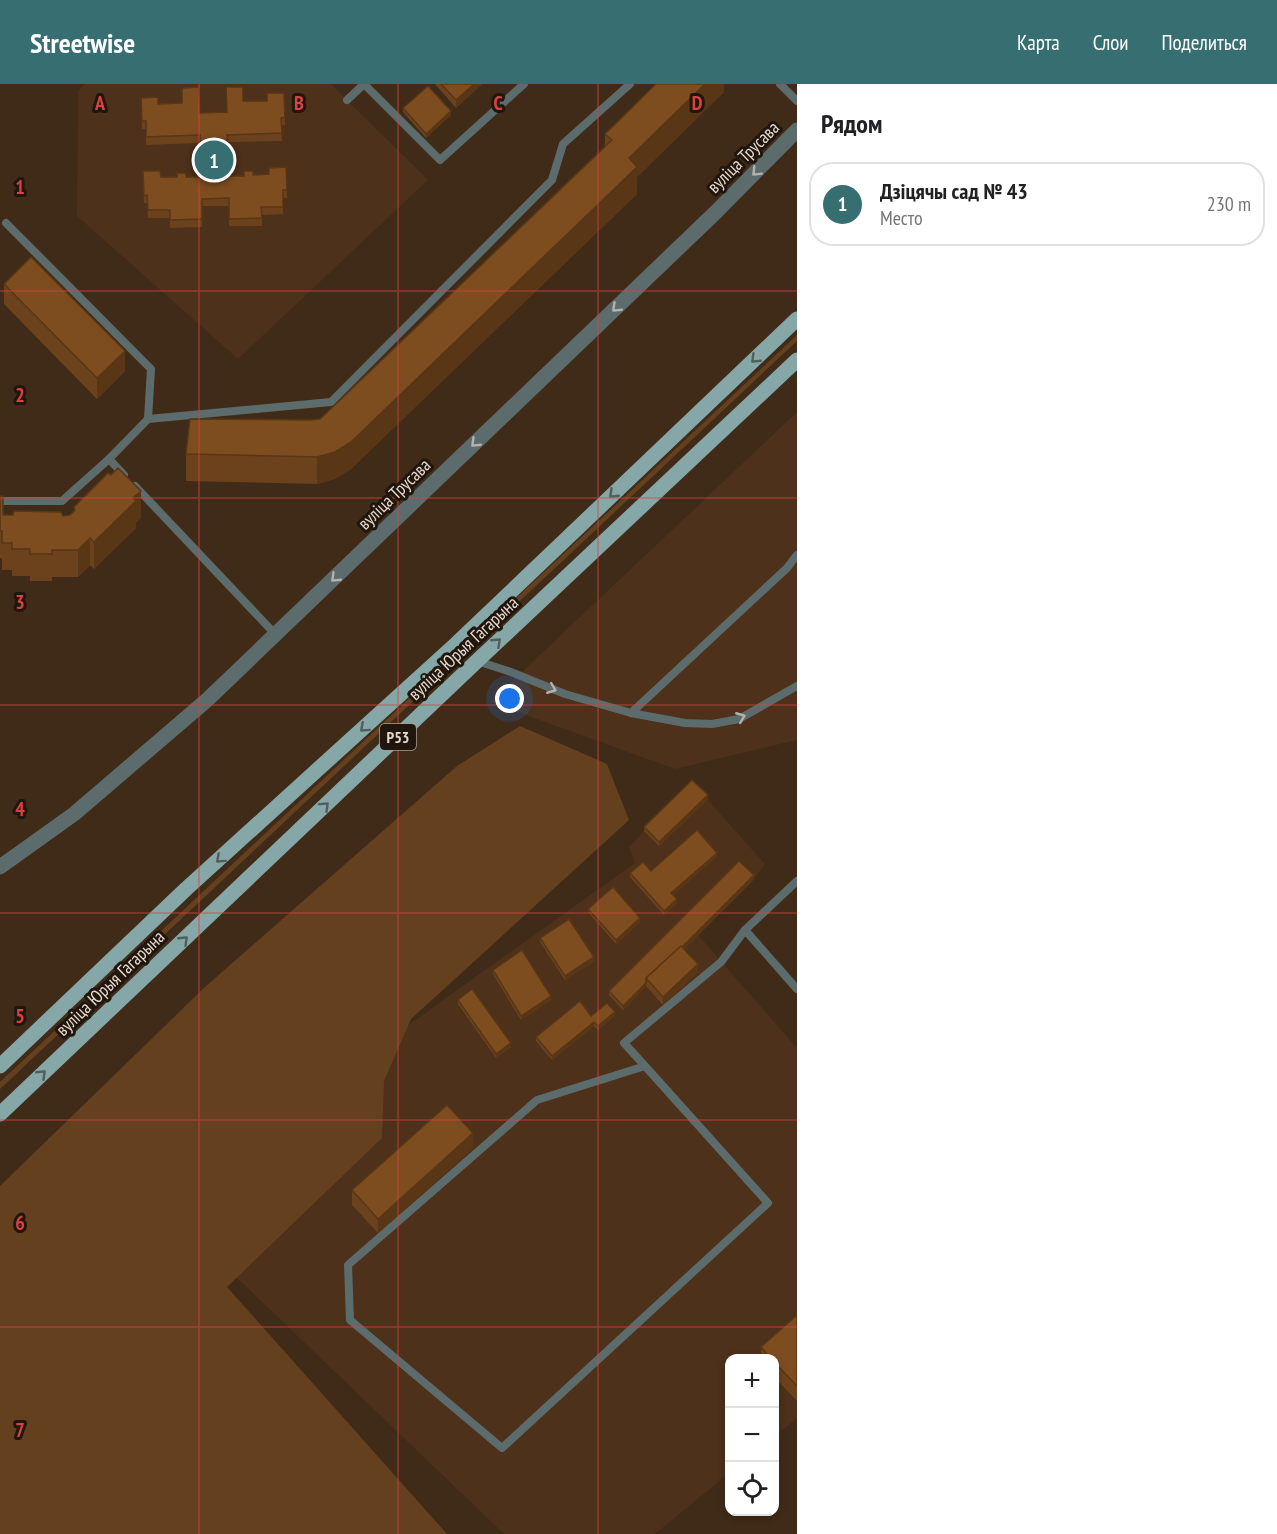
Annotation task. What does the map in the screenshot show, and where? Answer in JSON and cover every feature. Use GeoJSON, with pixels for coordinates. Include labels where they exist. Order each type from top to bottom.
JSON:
{"type":"FeatureCollection","features":[{"type":"Feature","properties":{"kind":"main road","name":"вуліца Юрыя Гагарына"},"geometry":{"type":"LineString","coordinates":[[0,1065],[186,890],[456,644],[797,319]]}},
{"type":"Feature","properties":{"kind":"main road","name":"вуліца Юрыя Гагарына"},"geometry":{"type":"LineString","coordinates":[[0,1114],[797,360]]}},
{"type":"Feature","properties":{"kind":"street","name":"вуліца Трусава"},"geometry":{"type":"LineString","coordinates":[[0,867],[74,814],[207,700],[717,211],[797,130]]}},
{"type":"Feature","properties":{"kind":"lane"},"geometry":{"type":"LineString","coordinates":[[347,100],[364,84],[440,160],[524,84]]}},
{"type":"Feature","properties":{"kind":"lane"},"geometry":{"type":"LineString","coordinates":[[0,501],[62,501],[109,459],[148,419],[331,402],[552,180],[563,144],[630,84]]}},
{"type":"Feature","properties":{"kind":"lane"},"geometry":{"type":"LineString","coordinates":[[780,84],[797,101]]}},
{"type":"Feature","properties":{"kind":"lane"},"geometry":{"type":"LineString","coordinates":[[6,223],[151,369],[148,419]]}},
{"type":"Feature","properties":{"kind":"lane"},"geometry":{"type":"LineString","coordinates":[[109,459],[276,634]]}},
{"type":"Feature","properties":{"kind":"lane"},"geometry":{"type":"LineString","coordinates":[[631,713],[787,568],[797,555]]}},
{"type":"Feature","properties":{"kind":"lane"},"geometry":{"type":"LineString","coordinates":[[477,661],[565,694],[631,713],[685,723],[712,724],[740,719],[797,686]]}},
{"type":"Feature","properties":{"kind":"lane"},"geometry":{"type":"LineString","coordinates":[[645,1066],[537,1100],[348,1265],[350,1320],[502,1448],[768,1203],[645,1066],[624,1043],[721,962],[744,930],[797,881]]}},
{"type":"Feature","properties":{"kind":"lane"},"geometry":{"type":"LineString","coordinates":[[744,930],[797,989]]}},
{"type":"Feature","properties":{"kind":"shaded area"},"geometry":{"type":"Polygon","coordinates":[[[85,84],[331,84],[428,180],[238,359],[77,216],[78,90],[85,84]]]}},
{"type":"Feature","properties":{"kind":"shaded area"},"geometry":{"type":"Polygon","coordinates":[[[797,335],[797,341],[0,1089],[0,1082],[797,335]]]}},
{"type":"Feature","properties":{"kind":"shaded area"},"geometry":{"type":"Polygon","coordinates":[[[797,412],[797,740],[675,769],[490,702],[797,412]]]}},
{"type":"Feature","properties":{"kind":"shaded area"},"geometry":{"type":"Polygon","coordinates":[[[520,726],[607,764],[629,820],[411,1019],[384,1081],[382,1138],[227,1287],[447,1534],[0,1534],[0,1186],[205,987],[457,766],[520,726]]]}},
{"type":"Feature","properties":{"kind":"shaded area"},"geometry":{"type":"Polygon","coordinates":[[[707,799],[765,864],[754,879],[698,935],[797,1048],[797,1418],[779,1433],[779,1354],[725,1354],[725,1476],[655,1534],[504,1534],[161,1205],[635,863],[629,847],[644,831],[707,799]]]}},
{"type":"Feature","properties":{"kind":"building"},"geometry":{"type":"Polygon","coordinates":[[[441,84],[474,84],[456,100],[441,84]]]}},
{"type":"Feature","properties":{"kind":"building"},"geometry":{"type":"Polygon","coordinates":[[[656,84],[705,84],[629,158],[637,167],[351,442],[335,452],[317,457],[186,454],[190,419],[320,419],[612,140],[605,134],[656,84]]]}},
{"type":"Feature","properties":{"kind":"building"},"geometry":{"type":"Polygon","coordinates":[[[428,86],[451,111],[426,134],[403,108],[428,86]]]}},
{"type":"Feature","properties":{"kind":"building"},"geometry":{"type":"Polygon","coordinates":[[[199,87],[200,113],[227,112],[226,87],[243,87],[243,101],[267,101],[267,93],[284,93],[285,117],[281,118],[282,133],[227,135],[228,176],[244,176],[244,171],[253,171],[253,175],[269,174],[269,168],[286,167],[287,190],[283,190],[283,207],[261,207],[262,218],[229,219],[229,198],[202,199],[202,219],[170,220],[170,210],[148,210],[147,195],[144,196],[143,171],[160,171],[161,177],[177,177],[177,173],[186,173],[186,177],[201,177],[200,135],[146,137],[146,121],[142,121],[141,98],[158,97],[158,104],[182,103],[182,88],[199,87]]]}},
{"type":"Feature","properties":{"kind":"building"},"geometry":{"type":"Polygon","coordinates":[[[31,257],[125,351],[97,378],[4,284],[31,257]]]}},
{"type":"Feature","properties":{"kind":"building"},"geometry":{"type":"Polygon","coordinates":[[[118,468],[141,491],[133,498],[136,501],[94,542],[90,538],[78,550],[52,550],[52,554],[30,554],[30,549],[12,549],[12,543],[2,543],[0,496],[3,496],[3,515],[13,515],[14,511],[61,512],[63,516],[70,515],[75,510],[74,507],[108,473],[111,475],[118,468]]]}},
{"type":"Feature","properties":{"kind":"building"},"geometry":{"type":"Polygon","coordinates":[[[692,780],[708,795],[659,842],[644,827],[692,780]]]}},
{"type":"Feature","properties":{"kind":"building"},"geometry":{"type":"Polygon","coordinates":[[[697,830],[717,853],[671,893],[677,899],[664,911],[630,873],[643,862],[651,871],[697,830]]]}},
{"type":"Feature","properties":{"kind":"building"},"geometry":{"type":"Polygon","coordinates":[[[739,861],[754,875],[682,947],[646,978],[646,983],[623,1006],[609,991],[739,861]]]}},
{"type":"Feature","properties":{"kind":"building"},"geometry":{"type":"Polygon","coordinates":[[[613,887],[640,918],[616,940],[588,909],[613,887]]]}},
{"type":"Feature","properties":{"kind":"building"},"geometry":{"type":"Polygon","coordinates":[[[569,919],[594,957],[565,976],[540,938],[569,919]]]}},
{"type":"Feature","properties":{"kind":"building"},"geometry":{"type":"Polygon","coordinates":[[[681,946],[698,964],[663,997],[646,978],[681,946]]]}},
{"type":"Feature","properties":{"kind":"building"},"geometry":{"type":"Polygon","coordinates":[[[522,950],[551,996],[521,1016],[493,970],[522,950]]]}},
{"type":"Feature","properties":{"kind":"building"},"geometry":{"type":"Polygon","coordinates":[[[472,989],[511,1043],[496,1054],[458,1000],[472,989]]]}},
{"type":"Feature","properties":{"kind":"building"},"geometry":{"type":"Polygon","coordinates":[[[580,1001],[591,1016],[607,1003],[615,1012],[598,1026],[594,1022],[552,1056],[536,1037],[580,1001]]]}},
{"type":"Feature","properties":{"kind":"building"},"geometry":{"type":"Polygon","coordinates":[[[447,1105],[473,1133],[378,1219],[352,1190],[447,1105]]]}},
{"type":"Feature","properties":{"kind":"building"},"geometry":{"type":"Polygon","coordinates":[[[797,1315],[797,1386],[779,1367],[779,1354],[767,1354],[761,1347],[797,1315]]]}},
{"type":"Feature","properties":{"kind":"place","name":"Дзіцячы сад № 43"},"geometry":{"type":"Point","coordinates":[214,160]}}]}
